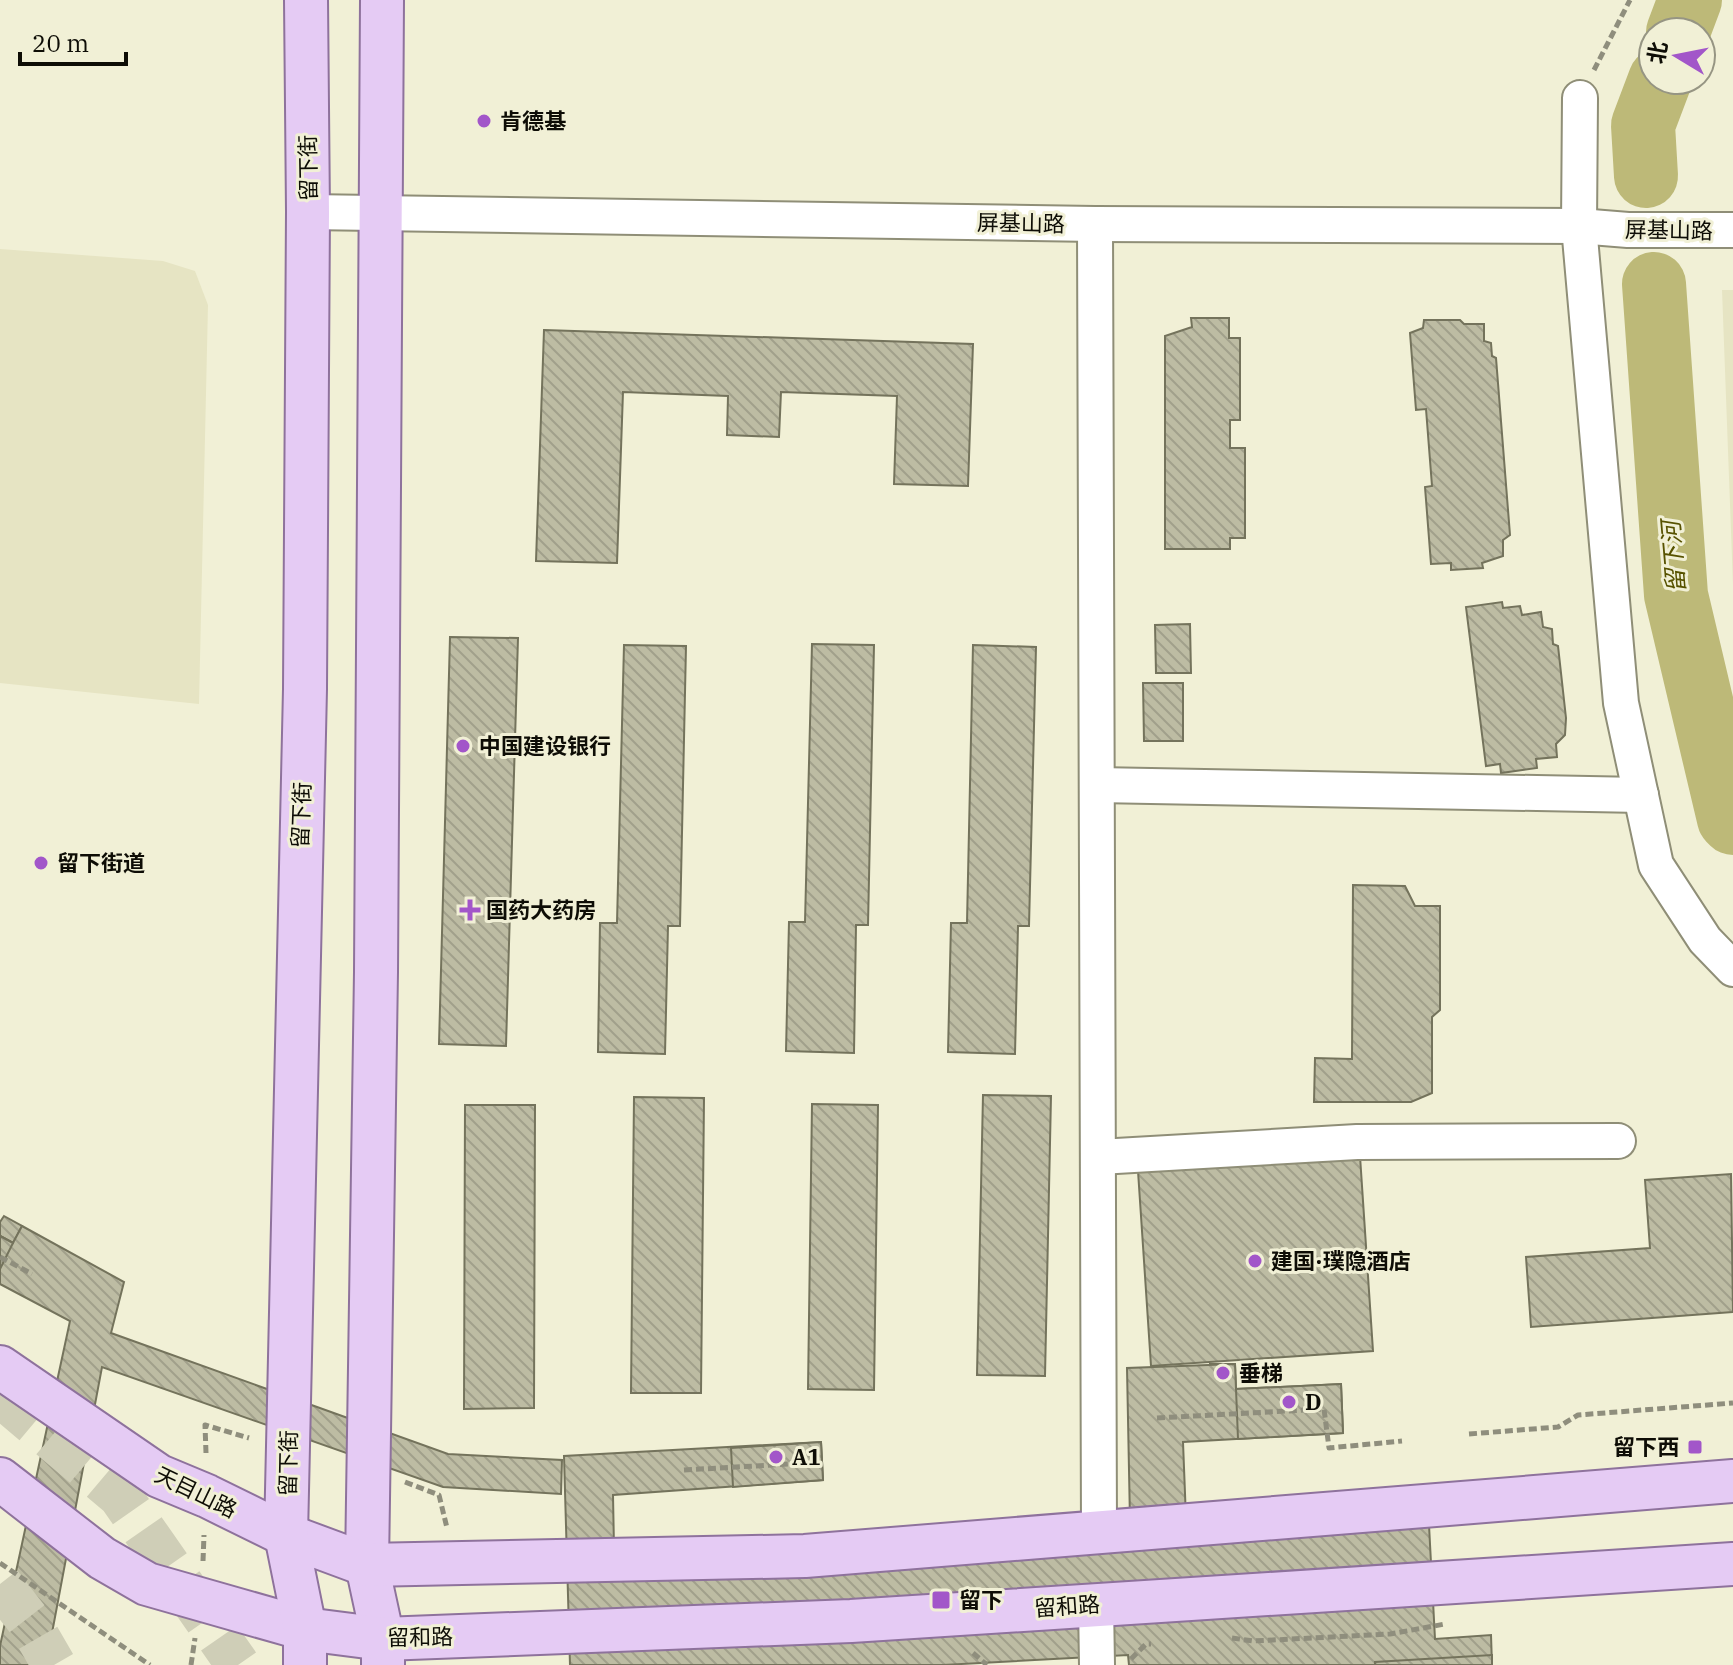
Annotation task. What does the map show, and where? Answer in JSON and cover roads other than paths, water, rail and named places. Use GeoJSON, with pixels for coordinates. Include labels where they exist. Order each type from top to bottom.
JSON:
{"type":"FeatureCollection","features":[{"type":"Feature","properties":{"kind":"main road","name":"留下街"},"geometry":{"type":"LineString","coordinates":[[305,1647],[286,1535],[305,689],[306,0]]}},
{"type":"Feature","properties":{"kind":"main road"},"geometry":{"type":"LineString","coordinates":[[382,0],[376,972],[367,1565],[388,1656]]}},
{"type":"Feature","properties":{"kind":"main road","name":"天目山路"},"geometry":{"type":"LineString","coordinates":[[0,1367],[159,1476],[286,1535],[367,1565]]}},
{"type":"Feature","properties":{"kind":"main road"},"geometry":{"type":"LineString","coordinates":[[0,1479],[102,1558],[147,1584],[305,1647]]}},
{"type":"Feature","properties":{"kind":"main road"},"geometry":{"type":"LineString","coordinates":[[367,1565],[805,1556],[1733,1481]]}},
{"type":"Feature","properties":{"kind":"main road","name":"留和路"},"geometry":{"type":"LineString","coordinates":[[305,1647],[388,1656],[1096,1604],[1733,1564]]}},
{"type":"Feature","properties":{"kind":"street"},"geometry":{"type":"LineString","coordinates":[[1580,98],[1579,226],[1621,703],[1656,865],[1705,940],[1733,969]]}},
{"type":"Feature","properties":{"kind":"street","name":"屏基山路"},"geometry":{"type":"LineString","coordinates":[[308,212],[1733,230]]}},
{"type":"Feature","properties":{"kind":"street"},"geometry":{"type":"LineString","coordinates":[[1095,224],[1099,1532]]}},
{"type":"Feature","properties":{"kind":"street"},"geometry":{"type":"LineString","coordinates":[[1097,785],[1641,795]]}},
{"type":"Feature","properties":{"kind":"street"},"geometry":{"type":"LineString","coordinates":[[1099,1157],[1357,1142],[1618,1141]]}},
{"type":"Feature","properties":{"kind":"street"},"geometry":{"type":"LineString","coordinates":[[1096,1604],[1097,1665]]}},
{"type":"Feature","properties":{"kind":"waterway","name":"留下河"},"geometry":{"type":"LineString","coordinates":[[1684,16],[1690,0]]}},
{"type":"Feature","properties":{"kind":"waterway","name":"留下河"},"geometry":{"type":"LineString","coordinates":[[1646,176],[1643,125],[1654,96]]}},
{"type":"Feature","properties":{"kind":"waterway","name":"留下河"},"geometry":{"type":"LineString","coordinates":[[1654,284],[1676,595],[1729,819],[1733,823]]}},
{"type":"Feature","properties":{"kind":"tunnel"},"geometry":{"type":"LineString","coordinates":[[0,1395],[120,1496],[238,1665]]}},
{"type":"Feature","properties":{"kind":"tunnel"},"geometry":{"type":"LineString","coordinates":[[0,1584],[28,1620],[54,1665]]}},
{"type":"Feature","properties":{"kind":"place","name":"肯德基"},"geometry":{"type":"Point","coordinates":[484,121]}},
{"type":"Feature","properties":{"kind":"place","name":"中国建设银行"},"geometry":{"type":"Point","coordinates":[463,746]}},
{"type":"Feature","properties":{"kind":"place","name":"留下街道"},"geometry":{"type":"Point","coordinates":[41,863]}},
{"type":"Feature","properties":{"kind":"place","name":"国药大药房"},"geometry":{"type":"Point","coordinates":[470,910]}},
{"type":"Feature","properties":{"kind":"place","name":"建国·璞隐酒店"},"geometry":{"type":"Point","coordinates":[1255,1261]}},
{"type":"Feature","properties":{"kind":"place","name":"垂梯"},"geometry":{"type":"Point","coordinates":[1223,1373]}},
{"type":"Feature","properties":{"kind":"place","name":"D"},"geometry":{"type":"Point","coordinates":[1289,1402]}},
{"type":"Feature","properties":{"kind":"place","name":"留下西"},"geometry":{"type":"Point","coordinates":[1695,1447]}},
{"type":"Feature","properties":{"kind":"place","name":"A1"},"geometry":{"type":"Point","coordinates":[776,1457]}},
{"type":"Feature","properties":{"kind":"place","name":"留下"},"geometry":{"type":"Point","coordinates":[941,1600]}}]}
